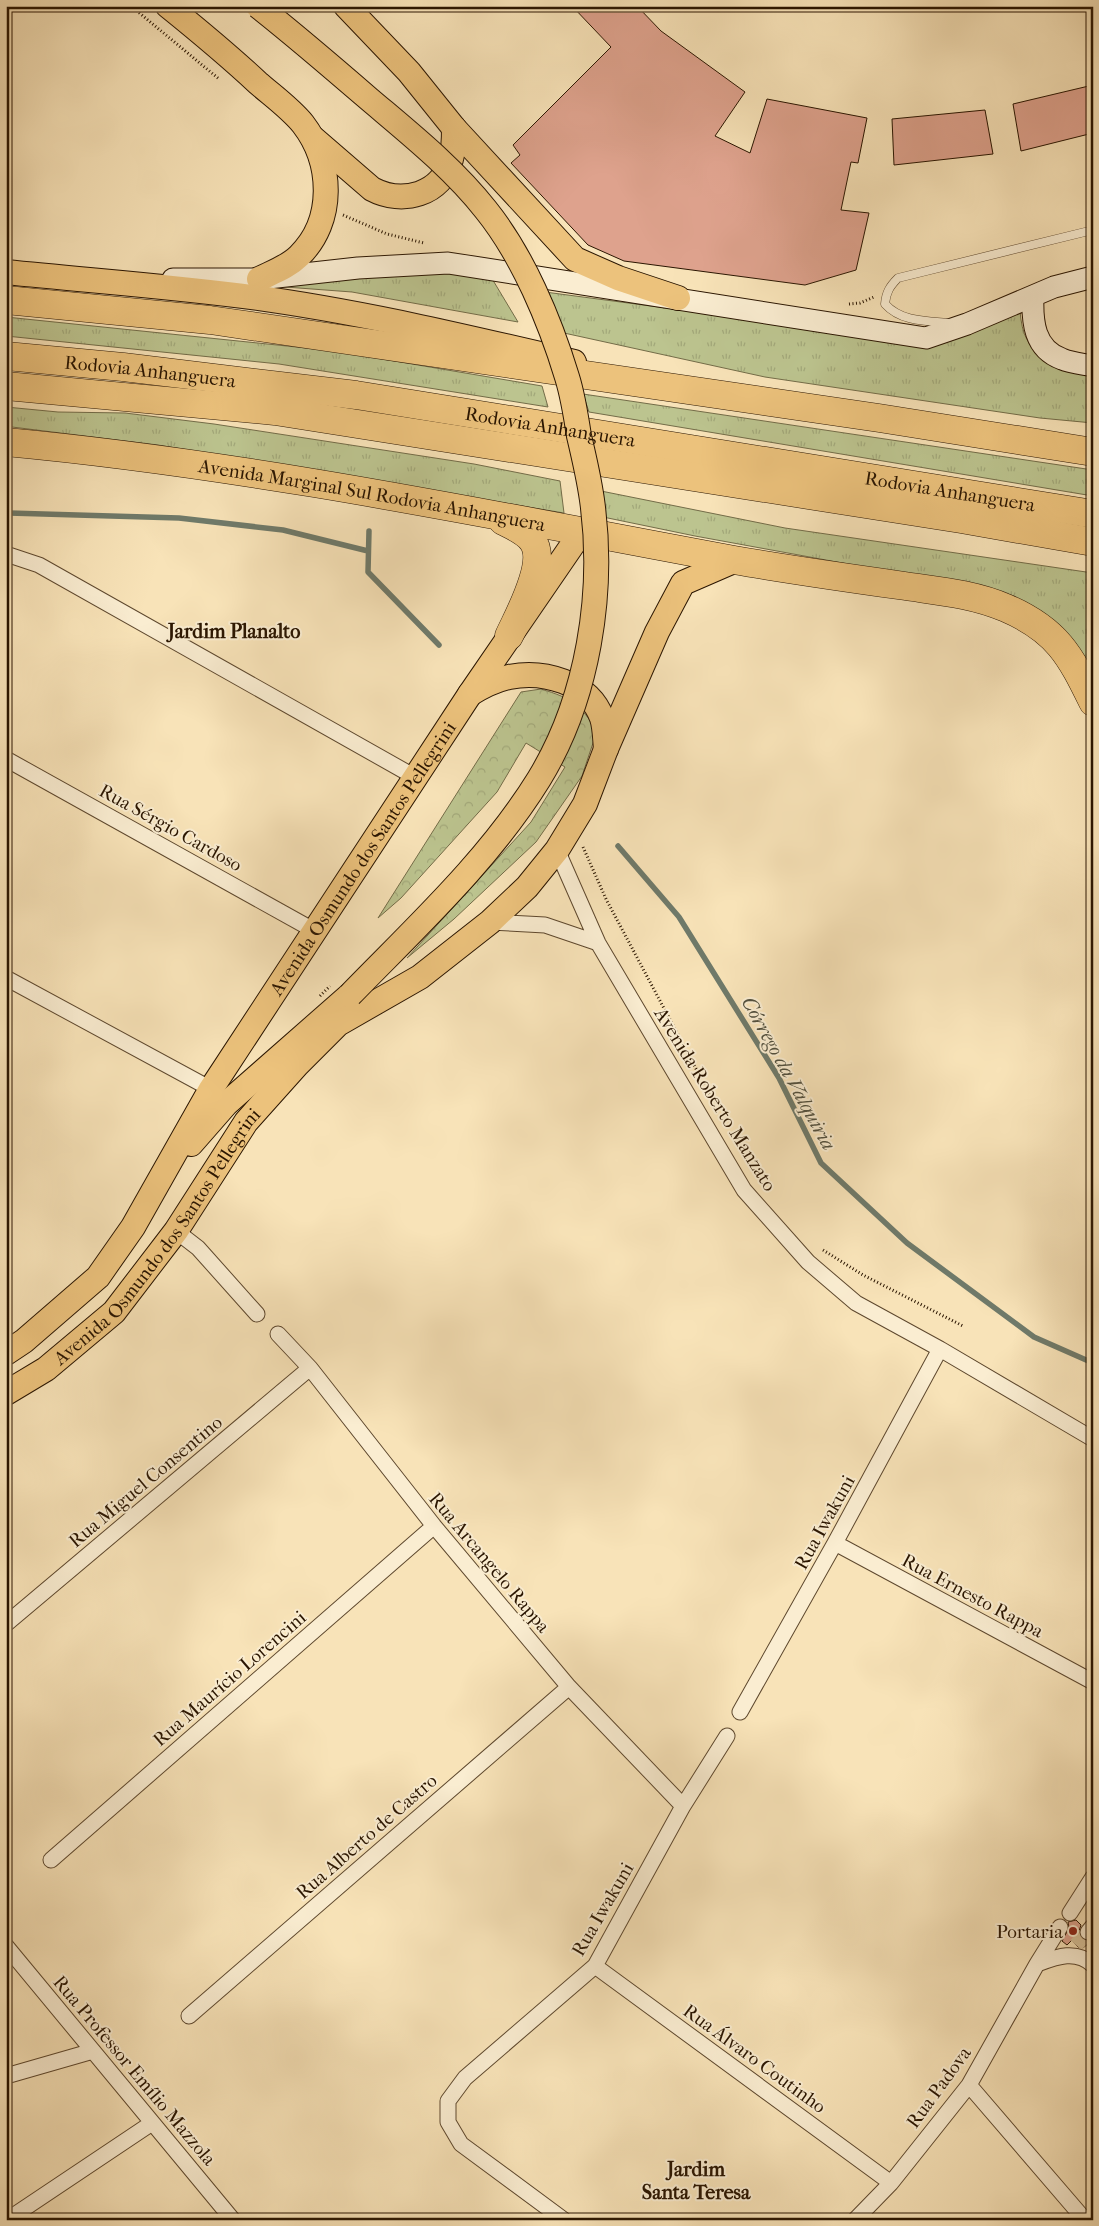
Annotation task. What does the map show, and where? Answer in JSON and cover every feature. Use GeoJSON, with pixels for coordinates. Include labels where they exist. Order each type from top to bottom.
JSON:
{"type":"FeatureCollection","features":[{"type":"Feature","properties":{"kind":"highway"},"geometry":{"type":"LineString","coordinates":[[6,300],[210,320],[879,418],[1093,452]]}},
{"type":"Feature","properties":{"kind":"highway","name":"Rodovia Anhanguera"},"geometry":{"type":"LineString","coordinates":[[6,356],[133,368],[356,395],[1093,514]]}},
{"type":"Feature","properties":{"kind":"highway","name":"Rodovia Anhanguera"},"geometry":{"type":"LineString","coordinates":[[6,386],[275,411],[961,519],[1093,542]]}},
{"type":"Feature","properties":{"kind":"highway"},"geometry":{"type":"LineString","coordinates":[[879,418],[1093,437]]}},
{"type":"Feature","properties":{"kind":"highway","name":"Avenida Marginal Sul Rodovia Anhanguera"},"geometry":{"type":"LineString","coordinates":[[6,442],[78,448],[232,470],[488,513],[736,560],[974,596],[1006,607],[1033,622],[1054,638],[1070,657],[1093,702]]}},
{"type":"Feature","properties":{"kind":"highway"},"geometry":{"type":"LineString","coordinates":[[488,513],[519,528],[533,541],[538,557],[535,577],[509,636]]}},
{"type":"Feature","properties":{"kind":"main road"},"geometry":{"type":"LineString","coordinates":[[168,6],[282,103],[302,123],[313,138],[372,189],[382,194],[403,198],[424,192],[442,178],[452,159],[454,128]]}},
{"type":"Feature","properties":{"kind":"main road"},"geometry":{"type":"LineString","coordinates":[[258,6],[400,125],[472,195],[501,231],[519,262],[556,344],[568,380],[592,502],[595,548],[593,621],[586,662],[573,708],[558,744],[539,778],[507,826],[459,882],[342,988]]}},
{"type":"Feature","properties":{"kind":"main road"},"geometry":{"type":"LineString","coordinates":[[346,6],[409,72],[454,128],[575,259],[618,278],[678,298]]}},
{"type":"Feature","properties":{"kind":"main road"},"geometry":{"type":"LineString","coordinates":[[260,279],[298,257],[312,241],[323,219],[328,195],[326,181],[313,138]]}},
{"type":"Feature","properties":{"kind":"main road"},"geometry":{"type":"LineString","coordinates":[[71,279],[260,279],[358,268],[448,263],[926,338],[967,324],[1054,287],[1093,277]]}},
{"type":"Feature","properties":{"kind":"main road"},"geometry":{"type":"LineString","coordinates":[[6,272],[265,299],[322,308],[469,337],[702,393]]}},
{"type":"Feature","properties":{"kind":"main road"},"geometry":{"type":"LineString","coordinates":[[1033,296],[1032,318],[1037,337],[1047,350],[1061,359],[1093,366]]}},
{"type":"Feature","properties":{"kind":"main road","name":"Avenida Osmundo dos Santos Pellegrini"},"geometry":{"type":"LineString","coordinates":[[6,1353],[24,1341],[98,1276],[133,1227],[210,1089],[470,694],[582,531]]}},
{"type":"Feature","properties":{"kind":"main road","name":"Avenida Osmundo dos Santos Pellegrini"},"geometry":{"type":"LineString","coordinates":[[6,1393],[46,1369],[114,1312],[176,1231],[246,1122],[296,1065],[338,1024],[420,977],[490,922],[527,887],[557,850],[585,804],[606,748],[657,632],[683,583],[736,560]]}},
{"type":"Feature","properties":{"kind":"main road"},"geometry":{"type":"LineString","coordinates":[[470,694],[483,686],[510,677],[524,675],[561,679],[590,699],[602,718],[606,748]]}},
{"type":"Feature","properties":{"kind":"main road","name":"Avenida Osmundo dos Santos Pellegrini"},"geometry":{"type":"LineString","coordinates":[[296,1065],[342,988]]}},
{"type":"Feature","properties":{"kind":"main road","name":"Avenida Osmundo dos Santos Pellegrini"},"geometry":{"type":"LineString","coordinates":[[152,1192],[226,1104],[342,988]]}},
{"type":"Feature","properties":{"kind":"street"},"geometry":{"type":"LineString","coordinates":[[6,554],[39,565],[415,777]]}},
{"type":"Feature","properties":{"kind":"street","name":"Rua Sérgio Cardoso"},"geometry":{"type":"LineString","coordinates":[[6,759],[315,931]]}},
{"type":"Feature","properties":{"kind":"street","name":"Avenida Roberto Manzato"},"geometry":{"type":"LineString","coordinates":[[557,850],[598,943],[744,1190],[808,1262],[856,1303],[940,1349],[1093,1439]]}},
{"type":"Feature","properties":{"kind":"street"},"geometry":{"type":"LineString","coordinates":[[490,922],[545,925],[598,943]]}},
{"type":"Feature","properties":{"kind":"street"},"geometry":{"type":"LineString","coordinates":[[6,978],[210,1089]]}},
{"type":"Feature","properties":{"kind":"street"},"geometry":{"type":"LineString","coordinates":[[176,1231],[198,1248],[257,1314]]}},
{"type":"Feature","properties":{"kind":"street","name":"Rua Arcangelo Rappa"},"geometry":{"type":"LineString","coordinates":[[278,1334],[310,1368],[434,1526],[569,1687],[683,1806]]}},
{"type":"Feature","properties":{"kind":"street","name":"Rua Iwakuni"},"geometry":{"type":"LineString","coordinates":[[740,1712],[835,1544],[940,1349]]}},
{"type":"Feature","properties":{"kind":"street","name":"Rua Miguel Consentino"},"geometry":{"type":"LineString","coordinates":[[6,1624],[310,1368]]}},
{"type":"Feature","properties":{"kind":"street","name":"Rua Maurício Lorencini"},"geometry":{"type":"LineString","coordinates":[[50,1860],[434,1526]]}},
{"type":"Feature","properties":{"kind":"street","name":"Rua Ernesto Rappa"},"geometry":{"type":"LineString","coordinates":[[835,1544],[1093,1682]]}},
{"type":"Feature","properties":{"kind":"street","name":"Rua Alberto de Castro"},"geometry":{"type":"LineString","coordinates":[[189,2016],[569,1687]]}},
{"type":"Feature","properties":{"kind":"street","name":"Rua Iwakuni"},"geometry":{"type":"LineString","coordinates":[[564,2220],[461,2144],[448,2122],[448,2101],[465,2078],[595,1966],[683,1806],[727,1736]]}},
{"type":"Feature","properties":{"kind":"street"},"geometry":{"type":"LineString","coordinates":[[1091,1880],[1093,1902]]}},
{"type":"Feature","properties":{"kind":"street"},"geometry":{"type":"LineString","coordinates":[[1070,1913],[1091,1880]]}},
{"type":"Feature","properties":{"kind":"street","name":"Rua Padova"},"geometry":{"type":"LineString","coordinates":[[855,2220],[891,2183],[969,2085],[1060,1927]]}},
{"type":"Feature","properties":{"kind":"street","name":"Rua Professor Emílio Mazzola"},"geometry":{"type":"LineString","coordinates":[[6,1946],[233,2220]]}},
{"type":"Feature","properties":{"kind":"street"},"geometry":{"type":"LineString","coordinates":[[1037,1964],[1073,1950],[1091,1964]]}},
{"type":"Feature","properties":{"kind":"street","name":"Rua Álvaro Coutinho"},"geometry":{"type":"LineString","coordinates":[[595,1966],[891,2183]]}},
{"type":"Feature","properties":{"kind":"street"},"geometry":{"type":"LineString","coordinates":[[6,2076],[93,2051]]}},
{"type":"Feature","properties":{"kind":"street"},"geometry":{"type":"LineString","coordinates":[[969,2085],[1084,2220]]}},
{"type":"Feature","properties":{"kind":"street"},"geometry":{"type":"LineString","coordinates":[[7,2220],[152,2123]]}},
{"type":"Feature","properties":{"kind":"lane"},"geometry":{"type":"LineString","coordinates":[[967,324],[916,319],[900,315],[893,312],[885,304],[886,295],[891,285],[898,278],[1093,230]]}},
{"type":"Feature","properties":{"kind":"path"},"geometry":{"type":"LineString","coordinates":[[572,825],[606,899],[715,1104]]}},
{"type":"Feature","properties":{"kind":"path"},"geometry":{"type":"LineString","coordinates":[[320,996],[342,988]]}},
{"type":"Feature","properties":{"kind":"path"},"geometry":{"type":"LineString","coordinates":[[817,1246],[862,1275],[963,1326]]}},
{"type":"Feature","properties":{"kind":"green space"},"geometry":{"type":"Polygon","coordinates":[[[439,271],[491,277],[518,322],[352,292],[272,286],[439,271]]]}},
{"type":"Feature","properties":{"kind":"green space"},"geometry":{"type":"Polygon","coordinates":[[[545,292],[923,342],[1020,310],[1022,327],[1027,340],[1034,349],[1042,356],[1053,361],[1093,374],[1093,423],[1040,418],[765,377],[564,333],[545,292]]]}},
{"type":"Feature","properties":{"kind":"green space"},"geometry":{"type":"Polygon","coordinates":[[[6,317],[335,351],[542,386],[548,407],[279,364],[6,336],[6,317]]]}},
{"type":"Feature","properties":{"kind":"green space"},"geometry":{"type":"Polygon","coordinates":[[[583,394],[1093,470],[1093,496],[589,412],[583,394]]]}},
{"type":"Feature","properties":{"kind":"green space"},"geometry":{"type":"Polygon","coordinates":[[[6,407],[58,412],[125,413],[214,424],[474,464],[560,481],[564,513],[158,445],[12,427],[6,420],[6,407]]]}},
{"type":"Feature","properties":{"kind":"green space"},"geometry":{"type":"Polygon","coordinates":[[[601,491],[785,528],[1093,573],[1093,675],[968,586],[695,536],[603,517],[601,491]]]}},
{"type":"Feature","properties":{"kind":"green space"},"geometry":{"type":"Polygon","coordinates":[[[541,689],[574,703],[585,714],[597,731],[582,776],[536,842],[454,919],[407,958],[531,822],[565,767],[526,743],[497,792],[401,898],[378,918],[521,692],[541,689]]]}},
{"type":"Feature","properties":{"kind":"building"},"geometry":{"type":"Polygon","coordinates":[[[572,6],[637,6],[661,31],[745,92],[715,136],[750,153],[767,99],[867,118],[858,163],[851,162],[841,210],[869,213],[856,270],[805,285],[624,261],[588,245],[511,163],[520,155],[513,145],[611,47],[572,6]]]}},
{"type":"Feature","properties":{"kind":"building"},"geometry":{"type":"Polygon","coordinates":[[[1093,85],[1093,133],[1021,151],[1013,104],[1093,85]]]}},
{"type":"Feature","properties":{"kind":"building"},"geometry":{"type":"Polygon","coordinates":[[[985,110],[993,154],[894,165],[892,119],[985,110]]]}},
{"type":"Feature","properties":{"kind":"building"},"geometry":{"type":"Polygon","coordinates":[[[1076,1920],[1081,1925],[1079,1931],[1082,1939],[1091,1941],[1083,1948],[1078,1947],[1072,1940],[1067,1945],[1062,1941],[1069,1928],[1068,1922],[1076,1920]]]}},
{"type":"Feature","properties":{"kind":"waterway"},"geometry":{"type":"LineString","coordinates":[[9,513],[179,518],[283,530],[368,551]]}},
{"type":"Feature","properties":{"kind":"waterway","name":"Córrego da Valquiria"},"geometry":{"type":"LineString","coordinates":[[369,531],[368,572],[439,645]]}},
{"type":"Feature","properties":{"kind":"waterway","name":"Córrego da Valquiria"},"geometry":{"type":"LineString","coordinates":[[618,846],[679,917],[779,1078],[821,1163],[907,1243],[1034,1337],[1093,1363]]}},
{"type":"Feature","properties":{"kind":"tunnel"},"geometry":{"type":"LineString","coordinates":[[1076,1945],[1088,1932]]}},
{"type":"Feature","properties":{"kind":"place","name":"Portaria"},"geometry":{"type":"Point","coordinates":[1073,1931]}},
{"type":"Feature","properties":{"kind":"district","name":"Jardim Planalto"},"geometry":{"type":"Point","coordinates":[234,631]}},
{"type":"Feature","properties":{"kind":"district","name":"Jardim Santa Teresa"},"geometry":{"type":"Point","coordinates":[696,2180]}}]}
